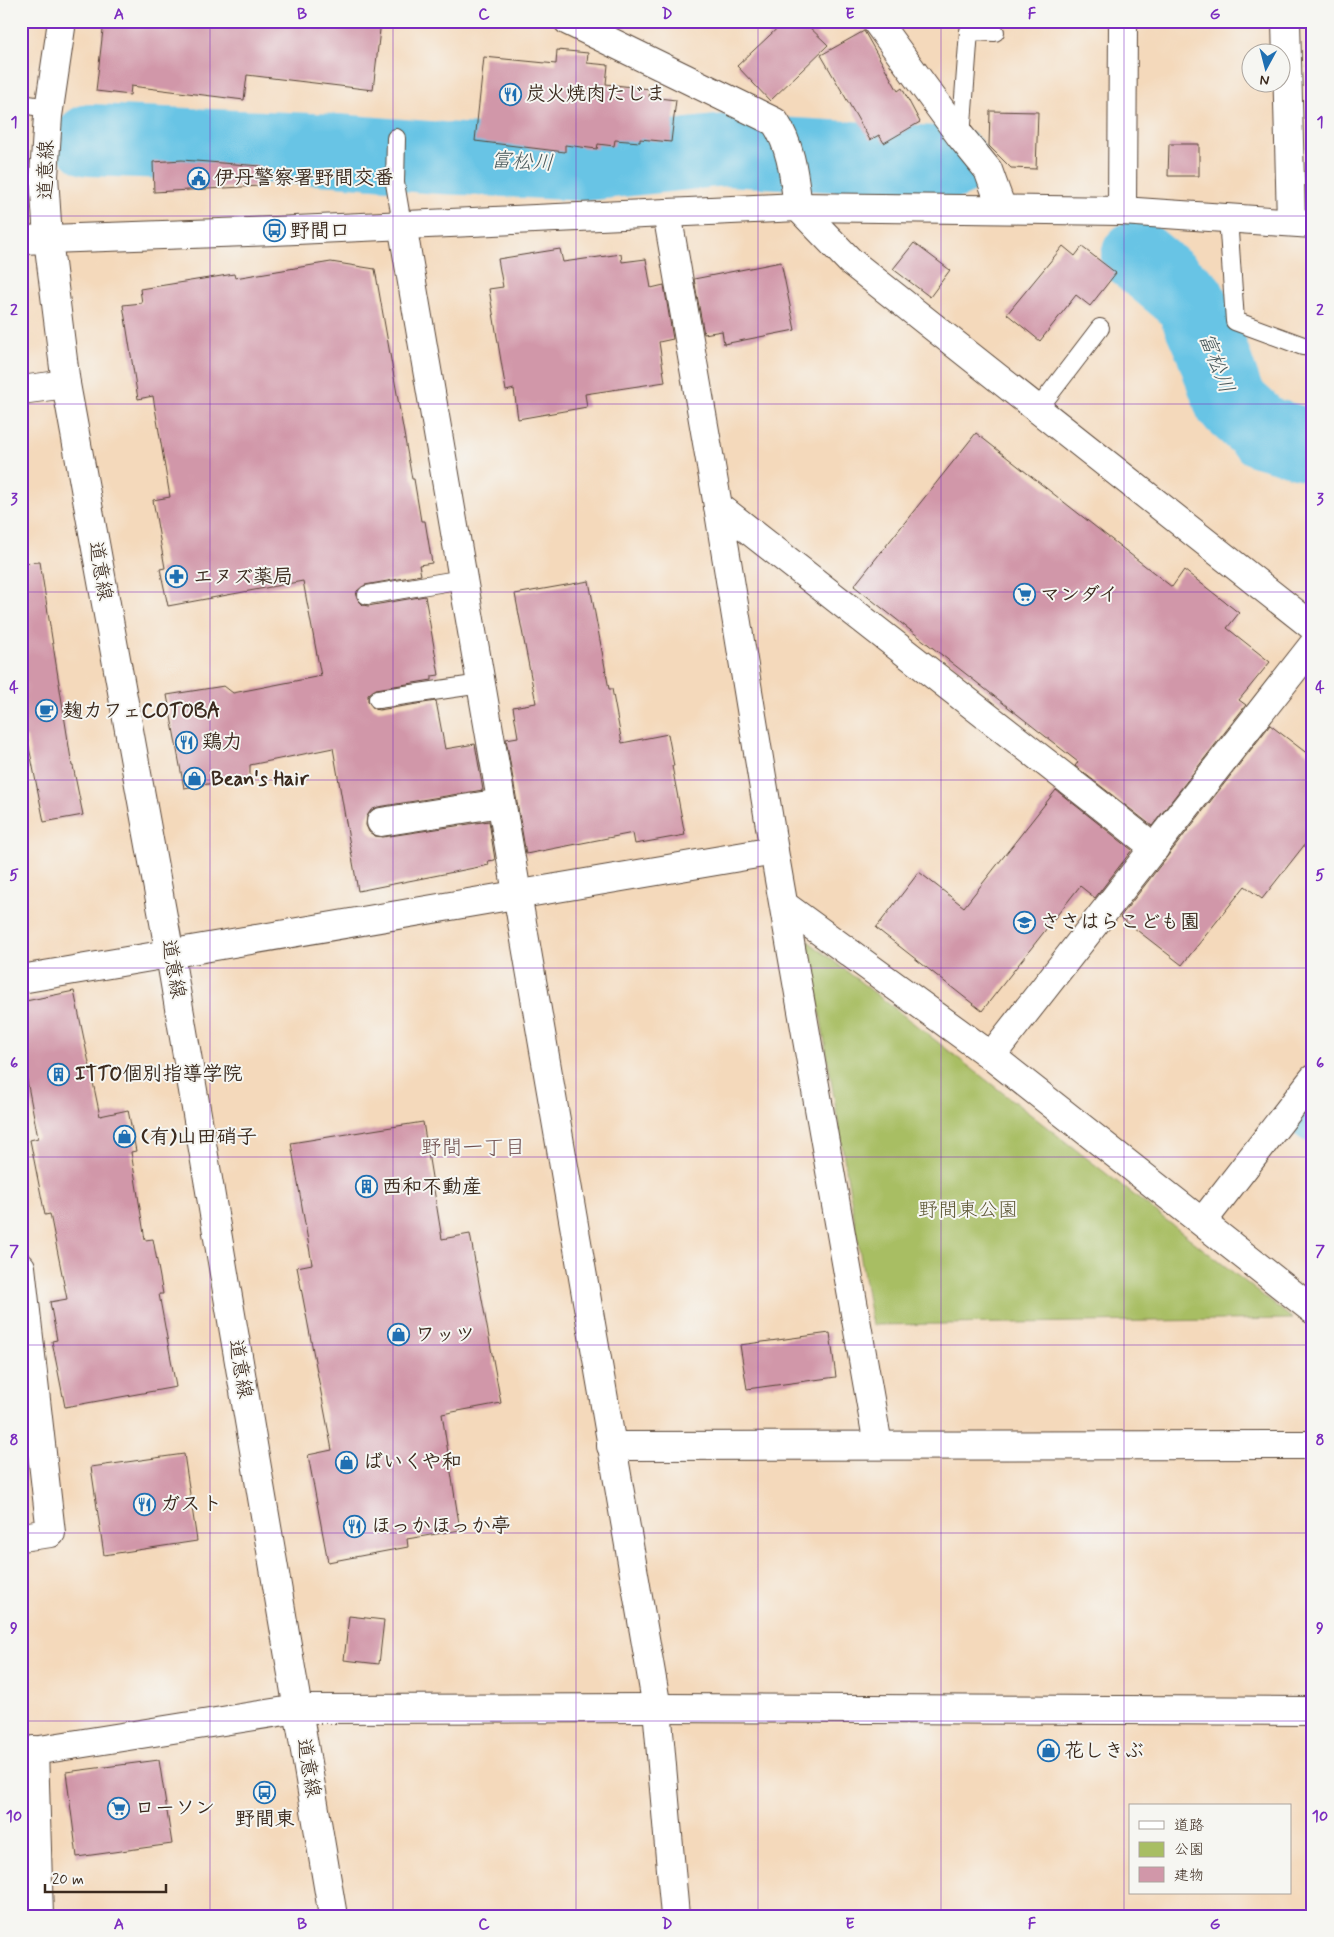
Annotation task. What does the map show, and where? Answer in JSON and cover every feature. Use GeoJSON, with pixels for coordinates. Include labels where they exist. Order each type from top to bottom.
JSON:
{"type":"FeatureCollection","features":[{"type":"Feature","properties":{"kind":"street","name":"道意線"},"geometry":{"type":"LineString","coordinates":[[62,21],[44,156],[48,239],[66,384],[170,955],[333,1916]]}},
{"type":"Feature","properties":{"kind":"street"},"geometry":{"type":"LineString","coordinates":[[568,21],[775,122],[788,148],[798,207],[850,261],[1313,627]]}},
{"type":"Feature","properties":{"kind":"street"},"geometry":{"type":"LineString","coordinates":[[876,21],[960,137],[988,170],[1002,209]]}},
{"type":"Feature","properties":{"kind":"street"},"geometry":{"type":"LineString","coordinates":[[1122,210],[1123,21]]}},
{"type":"Feature","properties":{"kind":"street"},"geometry":{"type":"LineString","coordinates":[[21,240],[274,231],[798,207],[1122,210],[1302,223],[1286,21]]}},
{"type":"Feature","properties":{"kind":"street"},"geometry":{"type":"LineString","coordinates":[[667,213],[718,506],[774,851],[878,1445]]}},
{"type":"Feature","properties":{"kind":"street"},"geometry":{"type":"LineString","coordinates":[[402,224],[657,1708],[675,1916]]}},
{"type":"Feature","properties":{"kind":"street"},"geometry":{"type":"LineString","coordinates":[[21,390],[66,384]]}},
{"type":"Feature","properties":{"kind":"street"},"geometry":{"type":"LineString","coordinates":[[718,506],[1155,848]]}},
{"type":"Feature","properties":{"kind":"street"},"geometry":{"type":"LineString","coordinates":[[991,1056],[1313,645]]}},
{"type":"Feature","properties":{"kind":"street"},"geometry":{"type":"LineString","coordinates":[[382,822],[501,803]]}},
{"type":"Feature","properties":{"kind":"street"},"geometry":{"type":"LineString","coordinates":[[21,979],[774,851]]}},
{"type":"Feature","properties":{"kind":"street"},"geometry":{"type":"LineString","coordinates":[[784,905],[991,1056],[1313,1310]]}},
{"type":"Feature","properties":{"kind":"street"},"geometry":{"type":"LineString","coordinates":[[1202,1221],[1313,1079]]}},
{"type":"Feature","properties":{"kind":"street"},"geometry":{"type":"LineString","coordinates":[[21,1267],[51,1533],[21,1537]]}},
{"type":"Feature","properties":{"kind":"street"},"geometry":{"type":"LineString","coordinates":[[611,1446],[1313,1446]]}},
{"type":"Feature","properties":{"kind":"street"},"geometry":{"type":"LineString","coordinates":[[39,1916],[28,1752],[298,1709],[657,1708],[1313,1711]]}},
{"type":"Feature","properties":{"kind":"lane"},"geometry":{"type":"LineString","coordinates":[[960,137],[969,31],[995,32]]}},
{"type":"Feature","properties":{"kind":"lane"},"geometry":{"type":"LineString","coordinates":[[21,104],[49,112]]}},
{"type":"Feature","properties":{"kind":"lane"},"geometry":{"type":"LineString","coordinates":[[396,138],[395,183],[402,224]]}},
{"type":"Feature","properties":{"kind":"lane"},"geometry":{"type":"LineString","coordinates":[[1228,217],[1235,321],[1303,346],[1313,347]]}},
{"type":"Feature","properties":{"kind":"lane"},"geometry":{"type":"LineString","coordinates":[[1038,409],[1100,328]]}},
{"type":"Feature","properties":{"kind":"lane"},"geometry":{"type":"LineString","coordinates":[[367,595],[463,579]]}},
{"type":"Feature","properties":{"kind":"lane"},"geometry":{"type":"LineString","coordinates":[[378,699],[482,684]]}},
{"type":"Feature","properties":{"kind":"green space","name":"野間東公園"},"geometry":{"type":"Polygon","coordinates":[[[808,941],[1293,1319],[872,1325],[808,941]]]}},
{"type":"Feature","properties":{"kind":"building"},"geometry":{"type":"Polygon","coordinates":[[[104,21],[381,21],[373,90],[247,75],[244,100],[131,86],[130,95],[96,91],[104,21]]]}},
{"type":"Feature","properties":{"kind":"building"},"geometry":{"type":"Polygon","coordinates":[[[785,21],[803,21],[828,45],[770,101],[737,66],[785,21]]]}},
{"type":"Feature","properties":{"kind":"building"},"geometry":{"type":"Polygon","coordinates":[[[864,31],[898,91],[902,88],[920,122],[884,143],[879,135],[870,140],[821,55],[864,31]]]}},
{"type":"Feature","properties":{"kind":"building"},"geometry":{"type":"Polygon","coordinates":[[[557,50],[588,53],[587,63],[608,65],[606,84],[650,89],[649,97],[676,100],[671,142],[640,139],[640,142],[615,140],[614,146],[598,144],[597,149],[565,145],[565,152],[475,141],[484,57],[556,64],[557,50]]]}},
{"type":"Feature","properties":{"kind":"building"},"geometry":{"type":"Polygon","coordinates":[[[990,111],[1038,112],[1036,169],[1011,168],[989,146],[990,111]]]}},
{"type":"Feature","properties":{"kind":"building"},"geometry":{"type":"Polygon","coordinates":[[[1169,144],[1199,144],[1199,176],[1168,176],[1169,144]]]}},
{"type":"Feature","properties":{"kind":"building"},"geometry":{"type":"Polygon","coordinates":[[[182,160],[261,166],[260,186],[154,192],[153,162],[182,160]]]}},
{"type":"Feature","properties":{"kind":"building"},"geometry":{"type":"Polygon","coordinates":[[[914,243],[950,270],[930,297],[893,269],[914,243]]]}},
{"type":"Feature","properties":{"kind":"building"},"geometry":{"type":"Polygon","coordinates":[[[1063,246],[1075,256],[1082,247],[1116,273],[1090,306],[1076,295],[1040,341],[1007,314],[1063,246]]]}},
{"type":"Feature","properties":{"kind":"building"},"geometry":{"type":"Polygon","coordinates":[[[560,249],[563,262],[621,254],[622,262],[646,259],[651,288],[664,285],[673,339],[659,342],[665,382],[585,394],[587,407],[518,419],[514,389],[506,391],[489,289],[503,287],[498,259],[560,249]]]}},
{"type":"Feature","properties":{"kind":"building"},"geometry":{"type":"Polygon","coordinates":[[[331,262],[375,269],[412,479],[414,479],[421,521],[425,521],[432,563],[419,565],[421,575],[365,585],[357,591],[356,596],[359,601],[363,605],[368,606],[425,596],[439,675],[432,676],[432,680],[376,689],[368,695],[368,701],[374,709],[379,710],[436,701],[445,749],[475,744],[483,790],[378,807],[371,810],[367,816],[366,825],[369,832],[375,836],[383,837],[489,821],[495,860],[488,861],[489,865],[358,891],[333,748],[250,765],[250,777],[184,788],[167,695],[224,686],[233,693],[321,676],[303,581],[168,606],[160,569],[165,568],[153,500],[170,497],[153,396],[138,399],[123,305],[142,303],[140,289],[234,274],[235,278],[331,262]]]}},
{"type":"Feature","properties":{"kind":"building"},"geometry":{"type":"Polygon","coordinates":[[[781,262],[795,330],[724,344],[722,331],[704,334],[694,279],[781,262]]]}},
{"type":"Feature","properties":{"kind":"building","name":"マンダイ"},"geometry":{"type":"Polygon","coordinates":[[[976,433],[1172,587],[1184,570],[1239,613],[1227,628],[1270,662],[1239,700],[1246,705],[1152,826],[1075,766],[1078,762],[854,586],[976,433]]]}},
{"type":"Feature","properties":{"kind":"building"},"geometry":{"type":"Polygon","coordinates":[[[40,562],[72,766],[83,815],[44,822],[27,737],[21,738],[21,563],[40,562]]]}},
{"type":"Feature","properties":{"kind":"building"},"geometry":{"type":"Polygon","coordinates":[[[589,581],[609,689],[612,689],[622,743],[668,734],[685,835],[635,844],[633,833],[526,854],[506,739],[518,737],[513,707],[536,703],[515,594],[589,581]]]}},
{"type":"Feature","properties":{"kind":"building"},"geometry":{"type":"Polygon","coordinates":[[[1270,725],[1313,758],[1313,834],[1262,899],[1245,886],[1182,965],[1120,917],[1270,725]]]}},
{"type":"Feature","properties":{"kind":"building"},"geometry":{"type":"Polygon","coordinates":[[[1056,790],[1132,850],[1095,898],[1080,886],[982,1011],[876,928],[919,872],[964,907],[1056,790]]]}},
{"type":"Feature","properties":{"kind":"building"},"geometry":{"type":"Polygon","coordinates":[[[74,991],[100,1116],[128,1110],[136,1151],[131,1152],[145,1240],[153,1239],[163,1294],[159,1294],[176,1387],[65,1407],[52,1341],[57,1340],[50,1302],[67,1299],[50,1214],[45,1215],[30,1140],[38,1138],[21,1049],[21,1002],[74,991]]]}},
{"type":"Feature","properties":{"kind":"building"},"geometry":{"type":"Polygon","coordinates":[[[423,1122],[442,1239],[470,1234],[501,1403],[442,1414],[460,1530],[407,1539],[408,1547],[328,1562],[308,1455],[332,1450],[297,1267],[312,1264],[291,1143],[423,1122]]]}},
{"type":"Feature","properties":{"kind":"building"},"geometry":{"type":"Polygon","coordinates":[[[830,1333],[836,1377],[747,1389],[740,1345],[830,1333]]]}},
{"type":"Feature","properties":{"kind":"building","name":"ガスト"},"geometry":{"type":"Polygon","coordinates":[[[184,1454],[197,1541],[104,1555],[91,1467],[184,1454]]]}},
{"type":"Feature","properties":{"kind":"building"},"geometry":{"type":"Polygon","coordinates":[[[349,1616],[384,1620],[379,1664],[344,1660],[349,1616]]]}},
{"type":"Feature","properties":{"kind":"building","name":"ローソン"},"geometry":{"type":"Polygon","coordinates":[[[159,1760],[172,1844],[77,1857],[66,1772],[159,1760]]]}},
{"type":"Feature","properties":{"kind":"waterway","name":"富松川"},"geometry":{"type":"LineString","coordinates":[[90,140],[336,150],[441,158],[585,165],[726,150],[953,163]]}},
{"type":"Feature","properties":{"kind":"waterway","name":"富松川"},"geometry":{"type":"LineString","coordinates":[[1137,256],[1190,300],[1211,348],[1230,402],[1263,432],[1313,446]]}},
{"type":"Feature","properties":{"kind":"waterway"},"geometry":{"type":"LineString","coordinates":[[1313,1107],[1306,1117],[1313,1122]]}},
{"type":"Feature","properties":{"kind":"place","name":"炭火焼肉たじま"},"geometry":{"type":"Point","coordinates":[510,94]}},
{"type":"Feature","properties":{"kind":"place","name":"伊丹警察署野間交番"},"geometry":{"type":"Point","coordinates":[198,178]}},
{"type":"Feature","properties":{"kind":"place","name":"野間口"},"geometry":{"type":"Point","coordinates":[274,231]}},
{"type":"Feature","properties":{"kind":"place","name":"エヌズ薬局"},"geometry":{"type":"Point","coordinates":[177,577]}},
{"type":"Feature","properties":{"kind":"place","name":"マンダイ"},"geometry":{"type":"Point","coordinates":[1024,595]}},
{"type":"Feature","properties":{"kind":"place","name":"麹カフェCOTOBA"},"geometry":{"type":"Point","coordinates":[47,711]}},
{"type":"Feature","properties":{"kind":"place","name":"鶏力"},"geometry":{"type":"Point","coordinates":[186,742]}},
{"type":"Feature","properties":{"kind":"place","name":"Bean's Hair"},"geometry":{"type":"Point","coordinates":[195,779]}},
{"type":"Feature","properties":{"kind":"place","name":"ささはらこども園"},"geometry":{"type":"Point","coordinates":[1024,922]}},
{"type":"Feature","properties":{"kind":"place","name":"ITTO個別指導学院"},"geometry":{"type":"Point","coordinates":[59,1074]}},
{"type":"Feature","properties":{"kind":"place","name":"(有)山田硝子"},"geometry":{"type":"Point","coordinates":[125,1137]}},
{"type":"Feature","properties":{"kind":"place","name":"西和不動産"},"geometry":{"type":"Point","coordinates":[366,1187]}},
{"type":"Feature","properties":{"kind":"place","name":"ワッツ"},"geometry":{"type":"Point","coordinates":[399,1335]}},
{"type":"Feature","properties":{"kind":"place","name":"ばいくや和"},"geometry":{"type":"Point","coordinates":[347,1462]}},
{"type":"Feature","properties":{"kind":"place","name":"ガスト"},"geometry":{"type":"Point","coordinates":[144,1504]}},
{"type":"Feature","properties":{"kind":"place","name":"ほっかほっか亭"},"geometry":{"type":"Point","coordinates":[355,1526]}},
{"type":"Feature","properties":{"kind":"place","name":"花しきぶ"},"geometry":{"type":"Point","coordinates":[1048,1751]}},
{"type":"Feature","properties":{"kind":"place","name":"野間東"},"geometry":{"type":"Point","coordinates":[265,1793]}},
{"type":"Feature","properties":{"kind":"place","name":"ローソン"},"geometry":{"type":"Point","coordinates":[119,1808]}},
{"type":"Feature","properties":{"kind":"district","name":"野間一丁目"},"geometry":{"type":"Point","coordinates":[473,1148]}}]}
